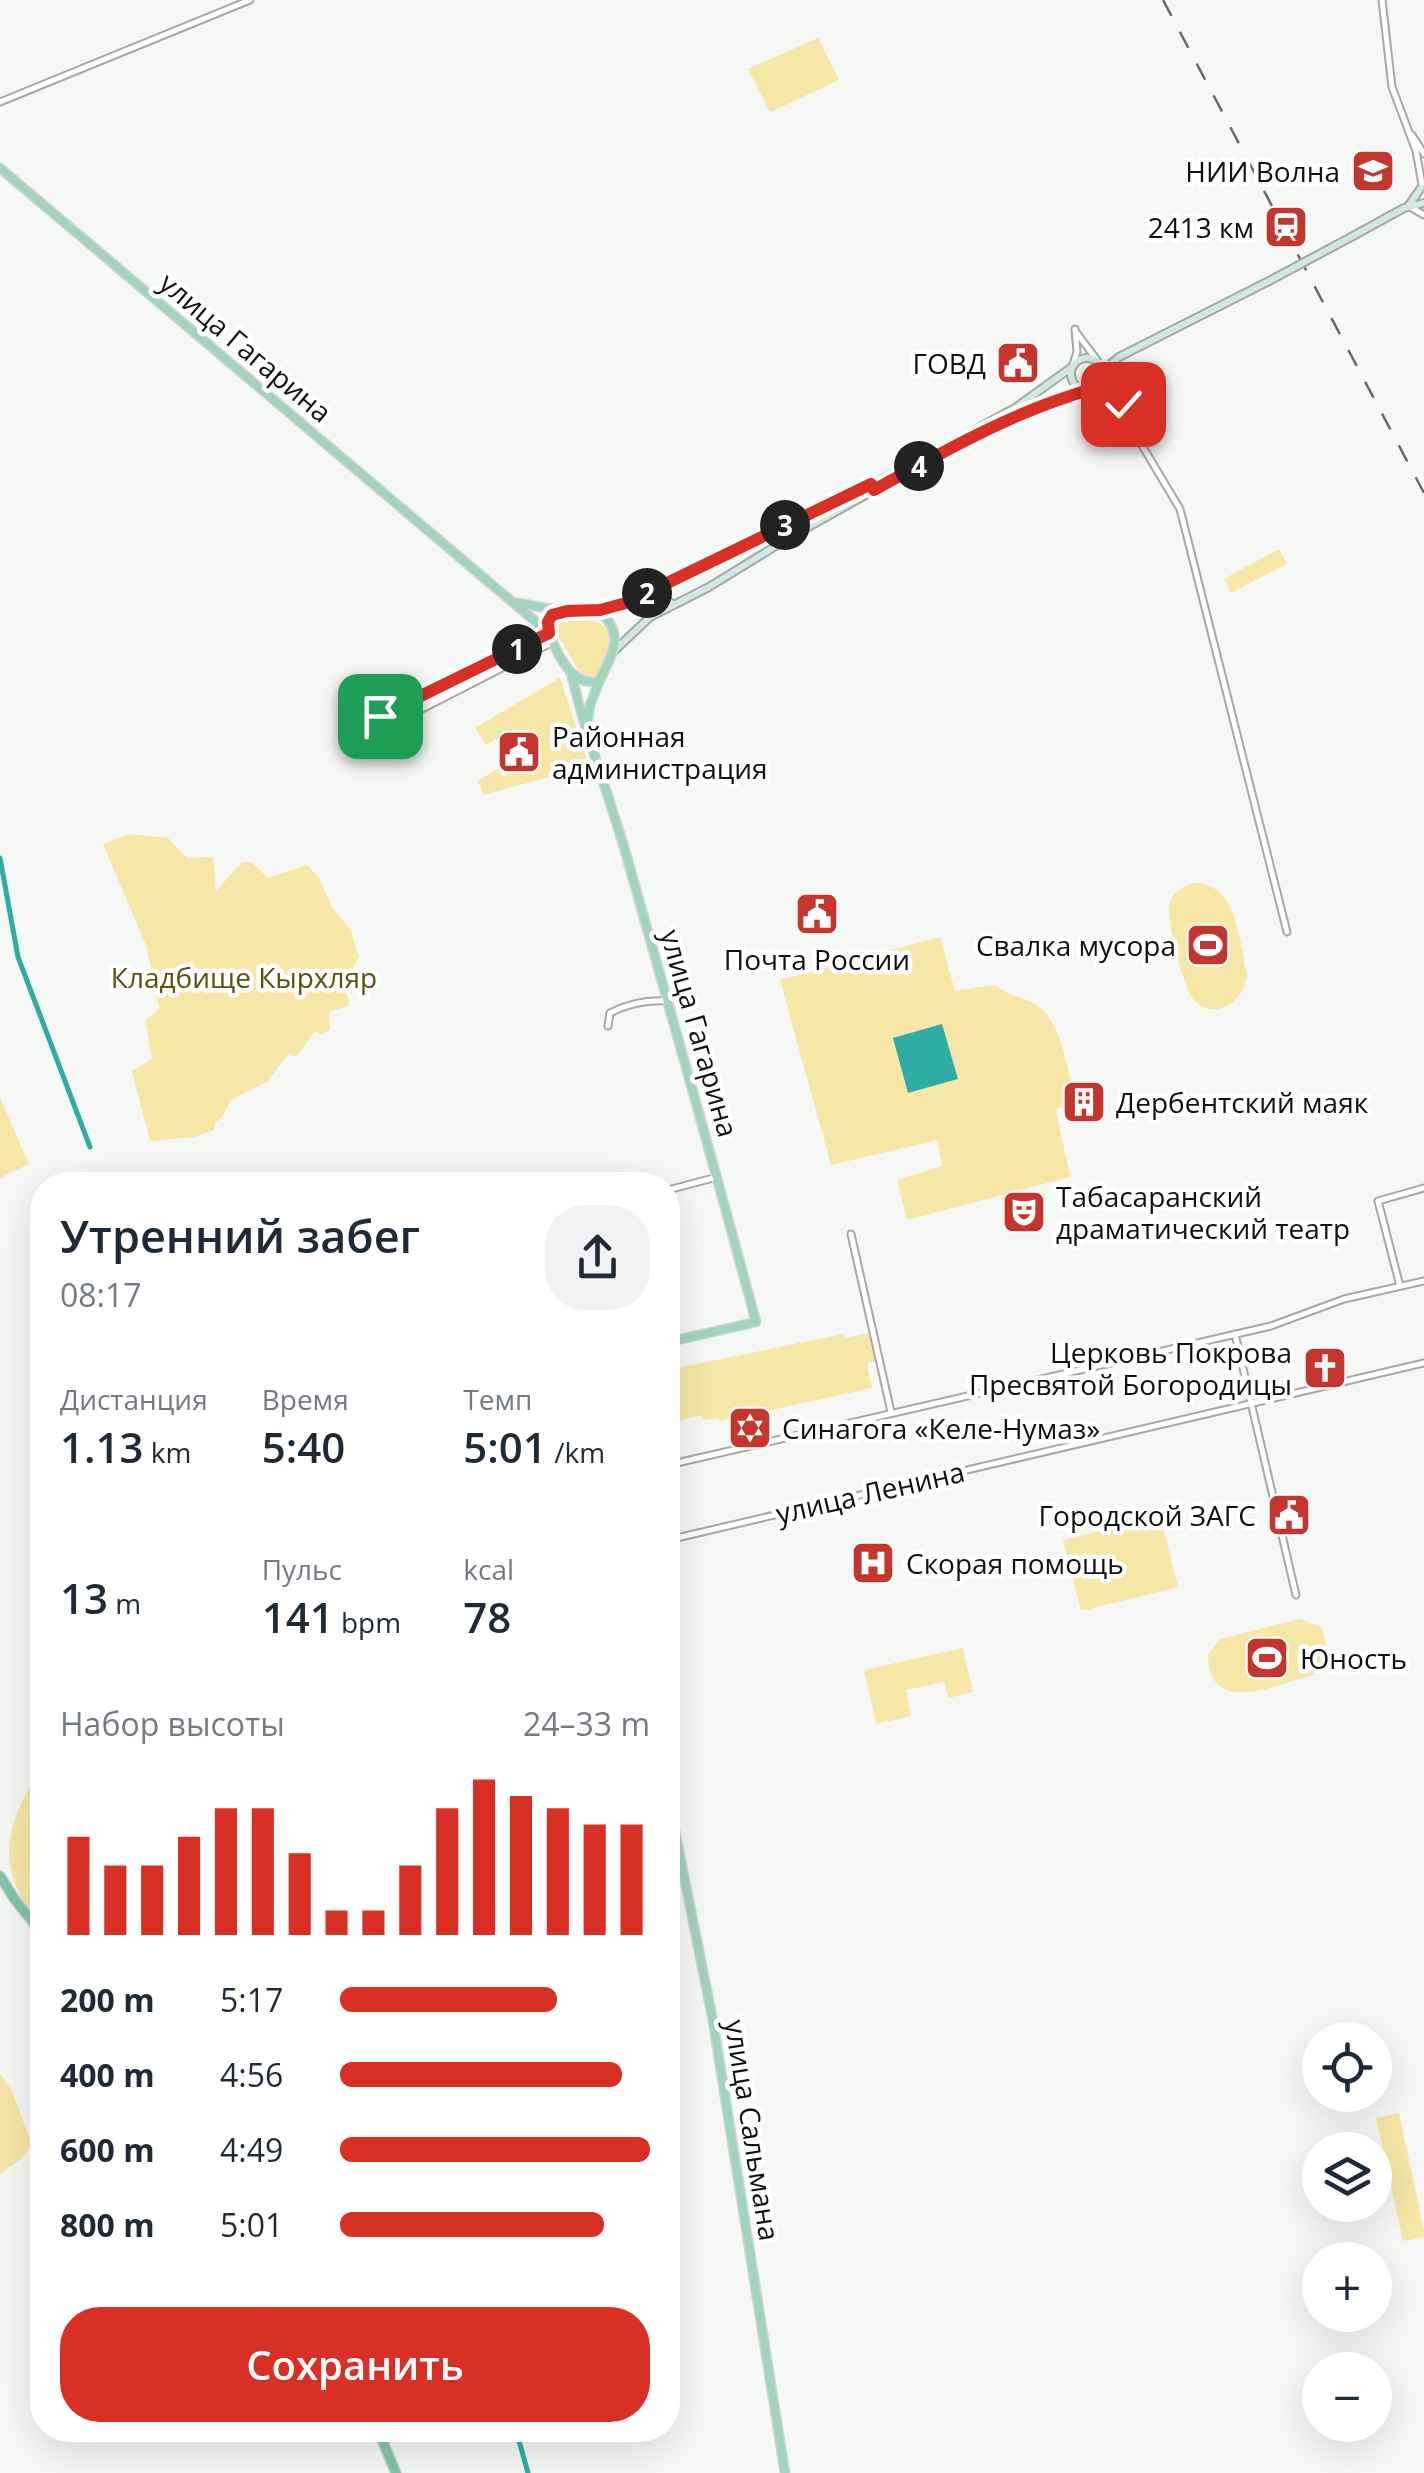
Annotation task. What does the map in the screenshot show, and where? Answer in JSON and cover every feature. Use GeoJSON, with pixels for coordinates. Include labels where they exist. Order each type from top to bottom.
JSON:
{"type":"FeatureCollection","features":[{"type":"Feature","properties":{"kind":"highway"},"geometry":{"type":"LineString","coordinates":[[0,1876],[30,1919]]}},
{"type":"Feature","properties":{"kind":"highway"},"geometry":{"type":"LineString","coordinates":[[383,2442],[396,2473]]}},
{"type":"Feature","properties":{"kind":"main road","name":"улица Гагарина"},"geometry":{"type":"LineString","coordinates":[[0,168],[551,638]]}},
{"type":"Feature","properties":{"kind":"main road"},"geometry":{"type":"LineString","coordinates":[[600,610],[615,632],[612,652],[598,682],[583,682],[571,672],[551,638],[548,622],[552,615],[626,603],[1033,410],[1088,390],[1098,384],[1103,370],[1119,358],[1424,200],[1422,184]]}},
{"type":"Feature","properties":{"kind":"main road"},"geometry":{"type":"LineString","coordinates":[[1404,208],[1422,184]]}},
{"type":"Feature","properties":{"kind":"main road"},"geometry":{"type":"LineString","coordinates":[[612,652],[650,618],[1015,408],[1086,357],[1119,358]]}},
{"type":"Feature","properties":{"kind":"main road"},"geometry":{"type":"LineString","coordinates":[[1096,360],[1103,370]]}},
{"type":"Feature","properties":{"kind":"main road"},"geometry":{"type":"LineString","coordinates":[[1072,368],[1074,384],[1088,390]]}},
{"type":"Feature","properties":{"kind":"main road"},"geometry":{"type":"LineString","coordinates":[[866,474],[873,487]]}},
{"type":"Feature","properties":{"kind":"main road"},"geometry":{"type":"LineString","coordinates":[[740,546],[754,549],[752,561]]}},
{"type":"Feature","properties":{"kind":"main road"},"geometry":{"type":"LineString","coordinates":[[666,584],[664,598],[676,605]]}},
{"type":"Feature","properties":{"kind":"main road","name":"улица Гагарина"},"geometry":{"type":"LineString","coordinates":[[508,600],[567,611]]}},
{"type":"Feature","properties":{"kind":"main road","name":"улица Гагарина"},"geometry":{"type":"LineString","coordinates":[[571,672],[668,1001],[756,1322],[680,1339]]}},
{"type":"Feature","properties":{"kind":"main road","name":"улица Гагарина"},"geometry":{"type":"LineString","coordinates":[[598,682],[587,732],[617,819],[758,1322],[680,1339]]}},
{"type":"Feature","properties":{"kind":"main road","name":"улица Сальмана"},"geometry":{"type":"LineString","coordinates":[[680,1856],[713,2020],[785,2473]]}},
{"type":"Feature","properties":{"kind":"street"},"geometry":{"type":"LineString","coordinates":[[0,102],[250,0]]}},
{"type":"Feature","properties":{"kind":"street"},"geometry":{"type":"LineString","coordinates":[[1383,0],[1397,104],[1424,154]]}},
{"type":"Feature","properties":{"kind":"street"},"geometry":{"type":"LineString","coordinates":[[1383,0],[1392,86],[1416,151],[1422,184]]}},
{"type":"Feature","properties":{"kind":"street"},"geometry":{"type":"LineString","coordinates":[[1404,208],[1416,208],[1424,215]]}},
{"type":"Feature","properties":{"kind":"street"},"geometry":{"type":"LineString","coordinates":[[1072,368],[1077,352],[1074,330],[1096,360]]}},
{"type":"Feature","properties":{"kind":"street"},"geometry":{"type":"LineString","coordinates":[[1103,370],[1141,444]]}},
{"type":"Feature","properties":{"kind":"street"},"geometry":{"type":"LineString","coordinates":[[1088,390],[1130,427],[1180,510],[1287,932]]}},
{"type":"Feature","properties":{"kind":"street"},"geometry":{"type":"LineString","coordinates":[[380,716],[551,638]]}},
{"type":"Feature","properties":{"kind":"street"},"geometry":{"type":"LineString","coordinates":[[384,729],[551,638]]}},
{"type":"Feature","properties":{"kind":"street"},"geometry":{"type":"LineString","coordinates":[[608,1026],[610,1014],[617,1009],[651,1000],[668,1001]]}},
{"type":"Feature","properties":{"kind":"street"},"geometry":{"type":"LineString","coordinates":[[680,1187],[717,1177]]}},
{"type":"Feature","properties":{"kind":"street"},"geometry":{"type":"LineString","coordinates":[[1400,1286],[1378,1202],[1424,1188]]}},
{"type":"Feature","properties":{"kind":"street"},"geometry":{"type":"LineString","coordinates":[[851,1234],[891,1412]]}},
{"type":"Feature","properties":{"kind":"street"},"geometry":{"type":"LineString","coordinates":[[680,1462],[1271,1326],[1344,1298],[1424,1281]]}},
{"type":"Feature","properties":{"kind":"street"},"geometry":{"type":"LineString","coordinates":[[1235,1334],[1296,1595]]}},
{"type":"Feature","properties":{"kind":"street","name":"улица Ленина"},"geometry":{"type":"LineString","coordinates":[[680,1537],[1424,1363]]}},
{"type":"Feature","properties":{"kind":"green space"},"geometry":{"type":"Polygon","coordinates":[[[818,38],[839,80],[770,112],[748,69],[818,38]]]}},
{"type":"Feature","properties":{"kind":"green space"},"geometry":{"type":"Polygon","coordinates":[[[1279,549],[1287,564],[1231,593],[1224,579],[1279,549]]]}},
{"type":"Feature","properties":{"kind":"green space"},"geometry":{"type":"Polygon","coordinates":[[[557,618],[593,620],[610,634],[609,654],[594,679],[583,678],[552,625],[557,618]]]}},
{"type":"Feature","properties":{"kind":"green space"},"geometry":{"type":"Polygon","coordinates":[[[560,678],[589,766],[484,795],[478,781],[497,769],[503,777],[535,758],[514,729],[486,745],[475,728],[560,678]]]}},
{"type":"Feature","properties":{"kind":"green space","name":"Кладбище Кырхляр"},"geometry":{"type":"Polygon","coordinates":[[[129,834],[168,838],[187,858],[213,857],[216,891],[242,862],[251,862],[268,878],[307,865],[351,931],[359,957],[344,984],[350,1005],[329,1012],[330,1030],[322,1035],[315,1031],[296,1057],[289,1053],[267,1082],[231,1100],[221,1119],[215,1122],[214,1130],[194,1137],[150,1141],[132,1071],[152,1059],[145,1021],[159,1009],[146,945],[103,844],[129,834]]]}},
{"type":"Feature","properties":{"kind":"green space","name":"Свалка мусора"},"geometry":{"type":"Polygon","coordinates":[[[1193,883],[1208,885],[1227,902],[1241,945],[1246,983],[1236,999],[1220,1008],[1203,1007],[1194,1000],[1172,937],[1170,902],[1179,890],[1193,883]]]}},
{"type":"Feature","properties":{"kind":"green space"},"geometry":{"type":"Polygon","coordinates":[[[940,937],[955,991],[996,985],[1038,1006],[1051,1021],[1072,1087],[1056,1109],[1070,1177],[907,1220],[897,1180],[942,1166],[937,1140],[831,1165],[780,980],[940,937]]]}},
{"type":"Feature","properties":{"kind":"green space"},"geometry":{"type":"Polygon","coordinates":[[[0,1098],[29,1164],[0,1178],[0,1098]]]}},
{"type":"Feature","properties":{"kind":"green space"},"geometry":{"type":"Polygon","coordinates":[[[869,1333],[876,1361],[867,1363],[872,1388],[720,1421],[704,1420],[702,1415],[680,1420],[680,1368],[843,1334],[845,1338],[869,1333]]]}},
{"type":"Feature","properties":{"kind":"green space"},"geometry":{"type":"Polygon","coordinates":[[[1160,1516],[1178,1587],[1081,1611],[1063,1540],[1160,1516]]]}},
{"type":"Feature","properties":{"kind":"green space","name":"Юность"},"geometry":{"type":"Polygon","coordinates":[[[1300,1619],[1321,1627],[1325,1641],[1325,1659],[1313,1675],[1247,1692],[1220,1686],[1211,1674],[1208,1655],[1220,1639],[1300,1619]]]}},
{"type":"Feature","properties":{"kind":"green space"},"geometry":{"type":"Polygon","coordinates":[[[963,1648],[973,1692],[948,1698],[944,1682],[906,1690],[911,1716],[876,1724],[864,1670],[963,1648]]]}},
{"type":"Feature","properties":{"kind":"green space"},"geometry":{"type":"Polygon","coordinates":[[[30,1787],[30,1910],[12,1875],[9,1858],[13,1824],[30,1787]]]}},
{"type":"Feature","properties":{"kind":"green space"},"geometry":{"type":"Polygon","coordinates":[[[0,2074],[12,2091],[30,2148],[0,2174],[0,2074]]]}},
{"type":"Feature","properties":{"kind":"green space"},"geometry":{"type":"Polygon","coordinates":[[[1399,2113],[1424,2237],[1403,2241],[1392,2191],[1392,2132],[1379,2132],[1376,2118],[1399,2113]]]}},
{"type":"Feature","properties":{"kind":"water"},"geometry":{"type":"Polygon","coordinates":[[[942,1024],[958,1079],[908,1093],[893,1038],[942,1024]]]}},
{"type":"Feature","properties":{"kind":"waterway"},"geometry":{"type":"LineString","coordinates":[[0,858],[18,957],[90,1147]]}},
{"type":"Feature","properties":{"kind":"waterway"},"geometry":{"type":"LineString","coordinates":[[519,2442],[528,2473]]}},
{"type":"Feature","properties":{"kind":"railway"},"geometry":{"type":"LineString","coordinates":[[1163,0],[1424,493]]}},
{"type":"Feature","properties":{"kind":"place","name":"НИИ Волна"},"geometry":{"type":"Point","coordinates":[1373,171]}},
{"type":"Feature","properties":{"kind":"place","name":"2413 км"},"geometry":{"type":"Point","coordinates":[1286,227]}},
{"type":"Feature","properties":{"kind":"place","name":"ГОВД"},"geometry":{"type":"Point","coordinates":[1018,363]}},
{"type":"Feature","properties":{"kind":"place","name":"Районная администрация"},"geometry":{"type":"Point","coordinates":[519,752]}},
{"type":"Feature","properties":{"kind":"place","name":"Почта России"},"geometry":{"type":"Point","coordinates":[817,914]}},
{"type":"Feature","properties":{"kind":"place","name":"Свалка мусора"},"geometry":{"type":"Point","coordinates":[1208,945]}},
{"type":"Feature","properties":{"kind":"place","name":"Дербентский маяк"},"geometry":{"type":"Point","coordinates":[1084,1102]}},
{"type":"Feature","properties":{"kind":"place","name":"Табасаранский драматический театр"},"geometry":{"type":"Point","coordinates":[1024,1212]}},
{"type":"Feature","properties":{"kind":"place","name":"Церковь Покрова Пресвятой Богородицы"},"geometry":{"type":"Point","coordinates":[1325,1368]}},
{"type":"Feature","properties":{"kind":"place","name":"Синагога «Келе-Нумаз»"},"geometry":{"type":"Point","coordinates":[750,1428]}},
{"type":"Feature","properties":{"kind":"place","name":"Городской ЗАГС"},"geometry":{"type":"Point","coordinates":[1289,1515]}},
{"type":"Feature","properties":{"kind":"place","name":"Скорая помощь"},"geometry":{"type":"Point","coordinates":[873,1563]}},
{"type":"Feature","properties":{"kind":"place","name":"Юность"},"geometry":{"type":"Point","coordinates":[1267,1658]}},
{"type":"Feature","properties":{"kind":"route"},"geometry":{"type":"LineString","coordinates":[[380,716],[549,633],[552,615],[600,610],[634,600],[871,484],[874,490],[1033,410],[1094,388],[1103,370],[1123,404]]}}]}
